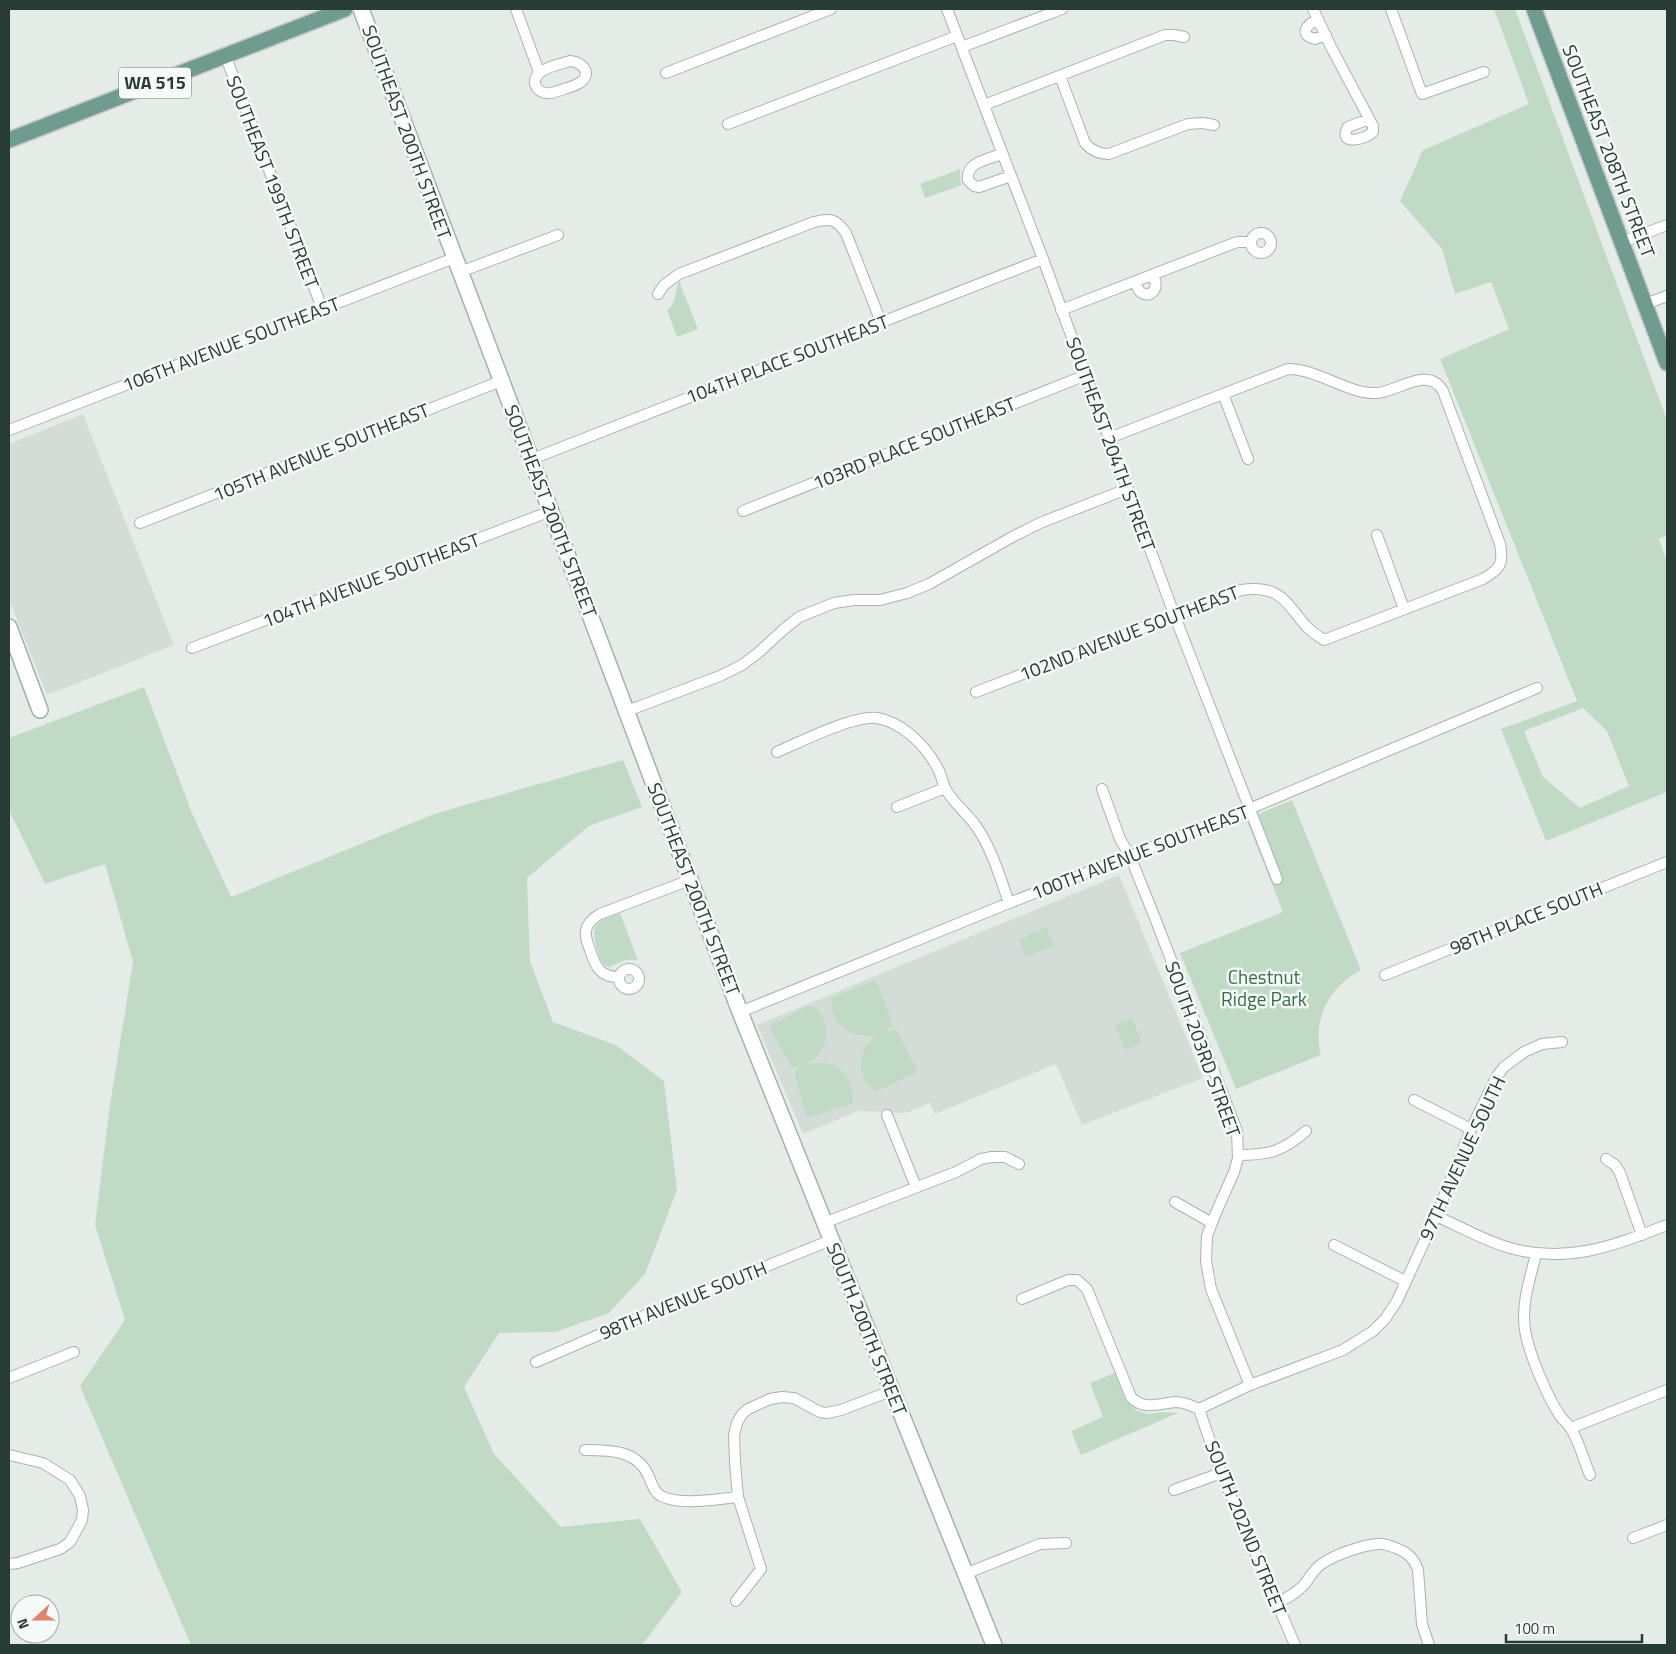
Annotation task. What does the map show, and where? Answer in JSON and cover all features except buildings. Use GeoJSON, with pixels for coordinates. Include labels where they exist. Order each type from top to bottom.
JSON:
{"type":"FeatureCollection","features":[{"type":"Feature","properties":{"kind":"main road","name":"WA 515"},"geometry":{"type":"LineString","coordinates":[[9,140],[345,9]]}},
{"type":"Feature","properties":{"kind":"main road","name":"SOUTHEAST 208TH STREET"},"geometry":{"type":"LineString","coordinates":[[1534,9],[1667,363]]}},
{"type":"Feature","properties":{"kind":"street","name":"SOUTHEAST 200TH STREET"},"geometry":{"type":"LineString","coordinates":[[361,9],[740,1012]]}},
{"type":"Feature","properties":{"kind":"street"},"geometry":{"type":"LineString","coordinates":[[516,9],[540,72]]}},
{"type":"Feature","properties":{"kind":"street"},"geometry":{"type":"LineString","coordinates":[[666,73],[831,9]]}},
{"type":"Feature","properties":{"kind":"street","name":"SOUTHEAST 204TH STREET"},"geometry":{"type":"LineString","coordinates":[[947,9],[1043,259],[1174,614],[1277,879]]}},
{"type":"Feature","properties":{"kind":"street"},"geometry":{"type":"LineString","coordinates":[[962,47],[1062,9]]}},
{"type":"Feature","properties":{"kind":"street"},"geometry":{"type":"LineString","coordinates":[[1391,9],[1422,94],[1484,72]]}},
{"type":"Feature","properties":{"kind":"street"},"geometry":{"type":"LineString","coordinates":[[1326,35],[1315,39],[1307,34],[1308,24],[1315,14],[1326,35],[1371,123]]}},
{"type":"Feature","properties":{"kind":"street"},"geometry":{"type":"LineString","coordinates":[[984,105],[1165,35],[1184,37]]}},
{"type":"Feature","properties":{"kind":"street"},"geometry":{"type":"LineString","coordinates":[[728,124],[957,36]]}},
{"type":"Feature","properties":{"kind":"street","name":"SOUTHEAST 199TH STREET"},"geometry":{"type":"LineString","coordinates":[[225,55],[322,308]]}},
{"type":"Feature","properties":{"kind":"street"},"geometry":{"type":"LineString","coordinates":[[570,61],[578,62],[585,71],[584,77],[580,82],[546,94],[540,92],[535,86],[540,72],[570,61]]}},
{"type":"Feature","properties":{"kind":"street"},"geometry":{"type":"LineString","coordinates":[[1060,76],[1085,143],[1091,150],[1102,154],[1109,154],[1188,124],[1203,123],[1214,125]]}},
{"type":"Feature","properties":{"kind":"street"},"geometry":{"type":"LineString","coordinates":[[1002,154],[971,167],[968,172],[968,180],[974,186],[979,187],[1011,176]]}},
{"type":"Feature","properties":{"kind":"street"},"geometry":{"type":"LineString","coordinates":[[658,294],[664,286],[679,274],[826,219],[833,220],[846,233],[881,322]]}},
{"type":"Feature","properties":{"kind":"street"},"geometry":{"type":"LineString","coordinates":[[1622,242],[1667,225]]}},
{"type":"Feature","properties":{"kind":"street"},"geometry":{"type":"LineString","coordinates":[[460,272],[558,235]]}},
{"type":"Feature","properties":{"kind":"street"},"geometry":{"type":"LineString","coordinates":[[1061,310],[1237,242],[1251,242]]}},
{"type":"Feature","properties":{"kind":"street","name":"106TH AVENUE SOUTHEAST"},"geometry":{"type":"LineString","coordinates":[[9,430],[454,258]]}},
{"type":"Feature","properties":{"kind":"street","name":"104TH PLACE SOUTHEAST"},"geometry":{"type":"LineString","coordinates":[[532,459],[1043,259]]}},
{"type":"Feature","properties":{"kind":"street"},"geometry":{"type":"LineString","coordinates":[[1135,282],[1140,292],[1150,294],[1154,292],[1156,285],[1153,274]]}},
{"type":"Feature","properties":{"kind":"street"},"geometry":{"type":"LineString","coordinates":[[1645,304],[1667,296]]}},
{"type":"Feature","properties":{"kind":"street"},"geometry":{"type":"LineString","coordinates":[[1109,438],[1288,369],[1309,371],[1362,392],[1375,394],[1415,381],[1434,381],[1439,384],[1443,391],[1500,544],[1502,557],[1499,567],[1483,580],[1404,609],[1377,535]]}},
{"type":"Feature","properties":{"kind":"street","name":"103RD PLACE SOUTHEAST"},"geometry":{"type":"LineString","coordinates":[[743,511],[1086,375]]}},
{"type":"Feature","properties":{"kind":"street","name":"105TH AVENUE SOUTHEAST"},"geometry":{"type":"LineString","coordinates":[[140,523],[501,381]]}},
{"type":"Feature","properties":{"kind":"street"},"geometry":{"type":"LineString","coordinates":[[1223,394],[1248,458]]}},
{"type":"Feature","properties":{"kind":"street"},"geometry":{"type":"LineString","coordinates":[[627,711],[720,676],[742,665],[799,617],[834,603],[854,600],[880,600],[907,593],[930,584],[1022,531],[1127,489]]}},
{"type":"Feature","properties":{"kind":"street","name":"104TH AVENUE SOUTHEAST"},"geometry":{"type":"LineString","coordinates":[[192,648],[551,511]]}},
{"type":"Feature","properties":{"kind":"street","name":"102ND AVENUE SOUTHEAST"},"geometry":{"type":"LineString","coordinates":[[976,692],[1240,590],[1256,588],[1273,592],[1283,598],[1313,634],[1324,640],[1404,609]]}},
{"type":"Feature","properties":{"kind":"street"},"geometry":{"type":"LineString","coordinates":[[9,627],[40,710]]}},
{"type":"Feature","properties":{"kind":"street","name":"100TH AVENUE SOUTHEAST"},"geometry":{"type":"LineString","coordinates":[[740,1012],[1009,903],[1250,809],[1537,688]]}},
{"type":"Feature","properties":{"kind":"street"},"geometry":{"type":"LineString","coordinates":[[777,752],[864,718],[889,721],[908,733],[925,748],[938,768],[945,788],[987,843],[1009,903]]}},
{"type":"Feature","properties":{"kind":"street"},"geometry":{"type":"LineString","coordinates":[[897,807],[945,788]]}},
{"type":"Feature","properties":{"kind":"street","name":"SOUTH 203RD STREET"},"geometry":{"type":"LineString","coordinates":[[1102,789],[1120,839],[1130,856],[1237,1131],[1238,1154],[1234,1172],[1207,1236],[1205,1250],[1207,1275],[1211,1289],[1250,1385]]}},
{"type":"Feature","properties":{"kind":"street","name":"98TH PLACE SOUTH"},"geometry":{"type":"LineString","coordinates":[[1385,975],[1667,862]]}},
{"type":"Feature","properties":{"kind":"street"},"geometry":{"type":"LineString","coordinates":[[618,977],[605,975],[595,965],[586,938],[586,931],[591,920],[600,914],[690,880]]}},
{"type":"Feature","properties":{"kind":"street","name":"SOUTH 200TH STREET"},"geometry":{"type":"LineString","coordinates":[[740,1012],[994,1645]]}},
{"type":"Feature","properties":{"kind":"street","name":"97TH AVENUE SOUTH"},"geometry":{"type":"LineString","coordinates":[[1199,1409],[1250,1385],[1343,1350],[1373,1331],[1397,1301],[1436,1216],[1471,1129],[1497,1076],[1504,1067],[1534,1047],[1542,1044],[1562,1042]]}},
{"type":"Feature","properties":{"kind":"street"},"geometry":{"type":"LineString","coordinates":[[1414,1100],[1471,1129]]}},
{"type":"Feature","properties":{"kind":"street"},"geometry":{"type":"LineString","coordinates":[[888,1115],[916,1187]]}},
{"type":"Feature","properties":{"kind":"street"},"geometry":{"type":"LineString","coordinates":[[1238,1154],[1259,1155],[1279,1150],[1292,1144],[1306,1131]]}},
{"type":"Feature","properties":{"kind":"street"},"geometry":{"type":"LineString","coordinates":[[824,1223],[956,1172],[982,1159],[1005,1157],[1018,1164]]}},
{"type":"Feature","properties":{"kind":"street"},"geometry":{"type":"LineString","coordinates":[[1606,1159],[1615,1165],[1620,1174],[1642,1235]]}},
{"type":"Feature","properties":{"kind":"street"},"geometry":{"type":"LineString","coordinates":[[1175,1202],[1212,1223]]}},
{"type":"Feature","properties":{"kind":"street"},"geometry":{"type":"LineString","coordinates":[[1436,1216],[1504,1247],[1536,1254],[1576,1254],[1605,1247],[1667,1225]]}},
{"type":"Feature","properties":{"kind":"street","name":"98TH AVENUE SOUTH"},"geometry":{"type":"LineString","coordinates":[[536,1362],[831,1240]]}},
{"type":"Feature","properties":{"kind":"street"},"geometry":{"type":"LineString","coordinates":[[1334,1245],[1405,1281]]}},
{"type":"Feature","properties":{"kind":"street"},"geometry":{"type":"LineString","coordinates":[[1536,1254],[1527,1290],[1525,1329],[1551,1401],[1560,1417],[1571,1428],[1590,1475]]}},
{"type":"Feature","properties":{"kind":"street"},"geometry":{"type":"LineString","coordinates":[[1022,1299],[1068,1280],[1077,1280],[1087,1288],[1131,1397],[1141,1404],[1180,1403],[1199,1409]]}},
{"type":"Feature","properties":{"kind":"street"},"geometry":{"type":"LineString","coordinates":[[9,1378],[74,1352]]}},
{"type":"Feature","properties":{"kind":"street"},"geometry":{"type":"LineString","coordinates":[[1571,1428],[1667,1390]]}},
{"type":"Feature","properties":{"kind":"street"},"geometry":{"type":"LineString","coordinates":[[736,1601],[761,1569],[738,1497],[734,1435],[742,1414],[748,1409],[782,1397],[794,1398],[820,1412],[827,1413],[841,1410],[891,1391]]}},
{"type":"Feature","properties":{"kind":"street","name":"SOUTH 202ND STREET"},"geometry":{"type":"LineString","coordinates":[[1199,1409],[1221,1473],[1294,1645]]}},
{"type":"Feature","properties":{"kind":"street"},"geometry":{"type":"LineString","coordinates":[[585,1450],[613,1450],[628,1456],[642,1465],[649,1476],[652,1486],[659,1495],[670,1499],[683,1501],[738,1497]]}},
{"type":"Feature","properties":{"kind":"street"},"geometry":{"type":"LineString","coordinates":[[9,1455],[43,1463],[70,1480],[80,1496],[83,1510],[82,1520],[70,1542],[60,1548],[18,1563],[9,1564]]}},
{"type":"Feature","properties":{"kind":"street"},"geometry":{"type":"LineString","coordinates":[[1174,1490],[1221,1473]]}},
{"type":"Feature","properties":{"kind":"street"},"geometry":{"type":"LineString","coordinates":[[1633,1538],[1667,1525]]}},
{"type":"Feature","properties":{"kind":"street"},"geometry":{"type":"LineString","coordinates":[[965,1574],[1040,1544],[1066,1543]]}},
{"type":"Feature","properties":{"kind":"street"},"geometry":{"type":"LineString","coordinates":[[1277,1603],[1293,1595],[1322,1563],[1362,1546],[1380,1543],[1400,1549],[1408,1554],[1418,1570],[1422,1624],[1430,1645]]}},
{"type":"Feature","properties":{"kind":"shaded area"},"geometry":{"type":"Polygon","coordinates":[[[83,414],[174,645],[47,695],[9,599],[9,444],[83,414]]]}},
{"type":"Feature","properties":{"kind":"shaded area"},"geometry":{"type":"Polygon","coordinates":[[[1119,875],[1203,1078],[1082,1125],[1056,1064],[935,1114],[930,1103],[906,1113],[858,1111],[803,1134],[757,1025],[1119,875]]]}},
{"type":"Feature","properties":{"kind":"green space"},"geometry":{"type":"Polygon","coordinates":[[[1494,9],[1515,9],[1667,420],[1667,535],[1659,539],[1667,562],[1667,792],[1546,841],[1501,729],[1577,701],[1440,359],[1509,329],[1491,282],[1455,294],[1442,249],[1400,201],[1423,150],[1529,104],[1494,9]],[[1583,708],[1524,731],[1543,777],[1580,808],[1629,786],[1607,731],[1583,708]]]}},
{"type":"Feature","properties":{"kind":"green space"},"geometry":{"type":"Polygon","coordinates":[[[960,169],[962,185],[925,198],[920,184],[960,169]]]}},
{"type":"Feature","properties":{"kind":"green space"},"geometry":{"type":"Polygon","coordinates":[[[679,281],[698,329],[677,337],[667,310],[673,304],[679,281]]]}},
{"type":"Feature","properties":{"kind":"green space"},"geometry":{"type":"Polygon","coordinates":[[[144,687],[192,813],[231,897],[434,814],[623,760],[642,807],[589,826],[527,878],[530,961],[553,1022],[616,1045],[664,1081],[677,1190],[645,1274],[609,1313],[555,1332],[499,1333],[464,1387],[494,1454],[561,1527],[640,1519],[682,1592],[642,1645],[191,1645],[80,1386],[125,1320],[95,1225],[109,1111],[133,962],[105,864],[45,884],[9,810],[9,738],[144,687]]]}},
{"type":"Feature","properties":{"kind":"green space","name":"Chestnut Ridge Park"},"geometry":{"type":"Polygon","coordinates":[[[1292,800],[1361,970],[1340,985],[1326,1005],[1319,1029],[1321,1055],[1236,1089],[1180,953],[1283,912],[1246,819],[1292,800]]]}},
{"type":"Feature","properties":{"kind":"green space"},"geometry":{"type":"Polygon","coordinates":[[[620,913],[638,960],[626,960],[609,967],[601,961],[594,933],[596,926],[601,921],[620,913]]]}},
{"type":"Feature","properties":{"kind":"green space"},"geometry":{"type":"Polygon","coordinates":[[[1047,927],[1054,946],[1026,957],[1019,939],[1028,937],[1027,935],[1047,927]]]}},
{"type":"Feature","properties":{"kind":"green space"},"geometry":{"type":"Polygon","coordinates":[[[873,981],[877,982],[892,1022],[886,1031],[897,1030],[917,1070],[916,1073],[877,1091],[873,1090],[863,1076],[861,1061],[866,1047],[877,1035],[859,1035],[844,1028],[834,1016],[832,1008],[832,998],[873,981]]]}},
{"type":"Feature","properties":{"kind":"green space"},"geometry":{"type":"Polygon","coordinates":[[[808,1006],[814,1008],[822,1016],[826,1035],[824,1046],[817,1056],[807,1064],[825,1063],[836,1067],[845,1075],[851,1086],[853,1098],[852,1104],[809,1117],[806,1116],[795,1075],[801,1066],[792,1068],[770,1028],[771,1025],[808,1006]]]}},
{"type":"Feature","properties":{"kind":"green space"},"geometry":{"type":"Polygon","coordinates":[[[1132,1018],[1142,1043],[1125,1050],[1115,1025],[1132,1018]]]}},
{"type":"Feature","properties":{"kind":"green space"},"geometry":{"type":"Polygon","coordinates":[[[1115,1373],[1126,1401],[1137,1411],[1147,1414],[1178,1413],[1081,1455],[1071,1431],[1103,1417],[1090,1383],[1115,1373]]]}}]}
